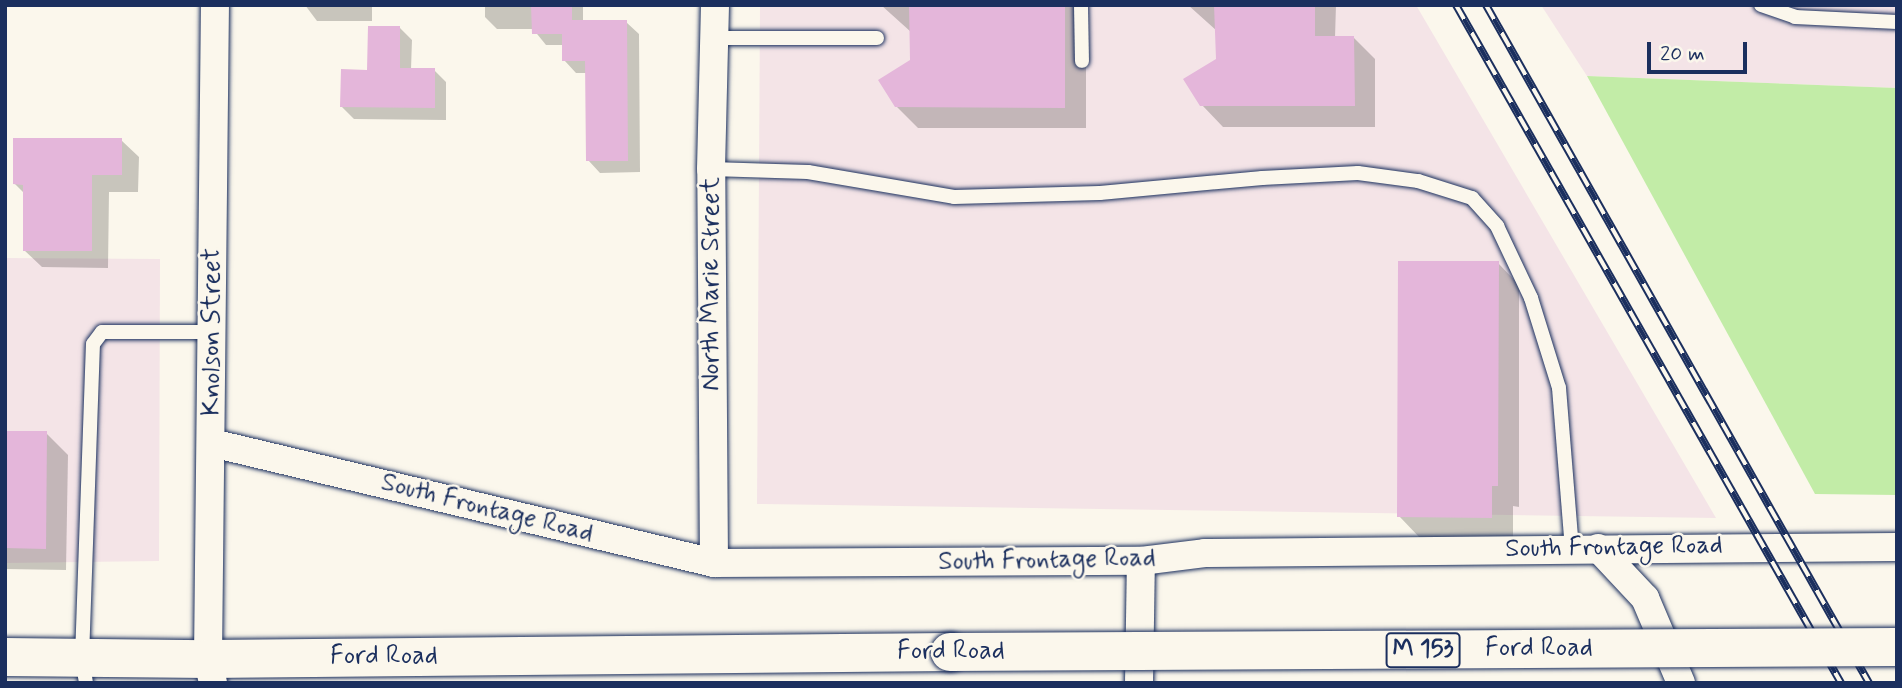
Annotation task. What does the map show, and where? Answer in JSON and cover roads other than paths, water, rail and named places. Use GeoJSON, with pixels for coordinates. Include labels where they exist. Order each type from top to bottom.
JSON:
{"type":"FeatureCollection","features":[{"type":"Feature","properties":{"kind":"main road","name":"Ford Road"},"geometry":{"type":"LineString","coordinates":[[5,657],[84,670],[210,671],[950,652],[1897,647]]}},
{"type":"Feature","properties":{"kind":"street","name":"Knolson Street"},"geometry":{"type":"LineString","coordinates":[[210,671],[215,5]]}},
{"type":"Feature","properties":{"kind":"street","name":"North Marie Street"},"geometry":{"type":"LineString","coordinates":[[715,5],[711,169],[715,563]]}},
{"type":"Feature","properties":{"kind":"street","name":"South Frontage Road"},"geometry":{"type":"LineString","coordinates":[[212,443],[715,563],[1141,561],[1205,553],[1897,547]]}},
{"type":"Feature","properties":{"kind":"street"},"geometry":{"type":"LineString","coordinates":[[1585,548],[1645,598],[1681,683]]}},
{"type":"Feature","properties":{"kind":"street"},"geometry":{"type":"LineString","coordinates":[[1139,683],[1141,561]]}},
{"type":"Feature","properties":{"kind":"lane"},"geometry":{"type":"LineString","coordinates":[[1081,5],[1082,61]]}},
{"type":"Feature","properties":{"kind":"lane"},"geometry":{"type":"LineString","coordinates":[[1761,5],[1795,17],[1897,22]]}},
{"type":"Feature","properties":{"kind":"lane"},"geometry":{"type":"LineString","coordinates":[[715,38],[877,38]]}},
{"type":"Feature","properties":{"kind":"lane"},"geometry":{"type":"LineString","coordinates":[[711,169],[808,172],[954,197],[1100,194],[1262,178],[1357,173],[1419,181],[1472,198],[1497,226],[1531,298],[1559,388],[1585,548]]}},
{"type":"Feature","properties":{"kind":"lane"},"geometry":{"type":"LineString","coordinates":[[84,670],[93,344],[102,332],[213,332]]}},
{"type":"Feature","properties":{"kind":"railway"},"geometry":{"type":"LineString","coordinates":[[1456,5],[1841,683]]}},
{"type":"Feature","properties":{"kind":"railway"},"geometry":{"type":"LineString","coordinates":[[1486,5],[1869,683]]}}]}
